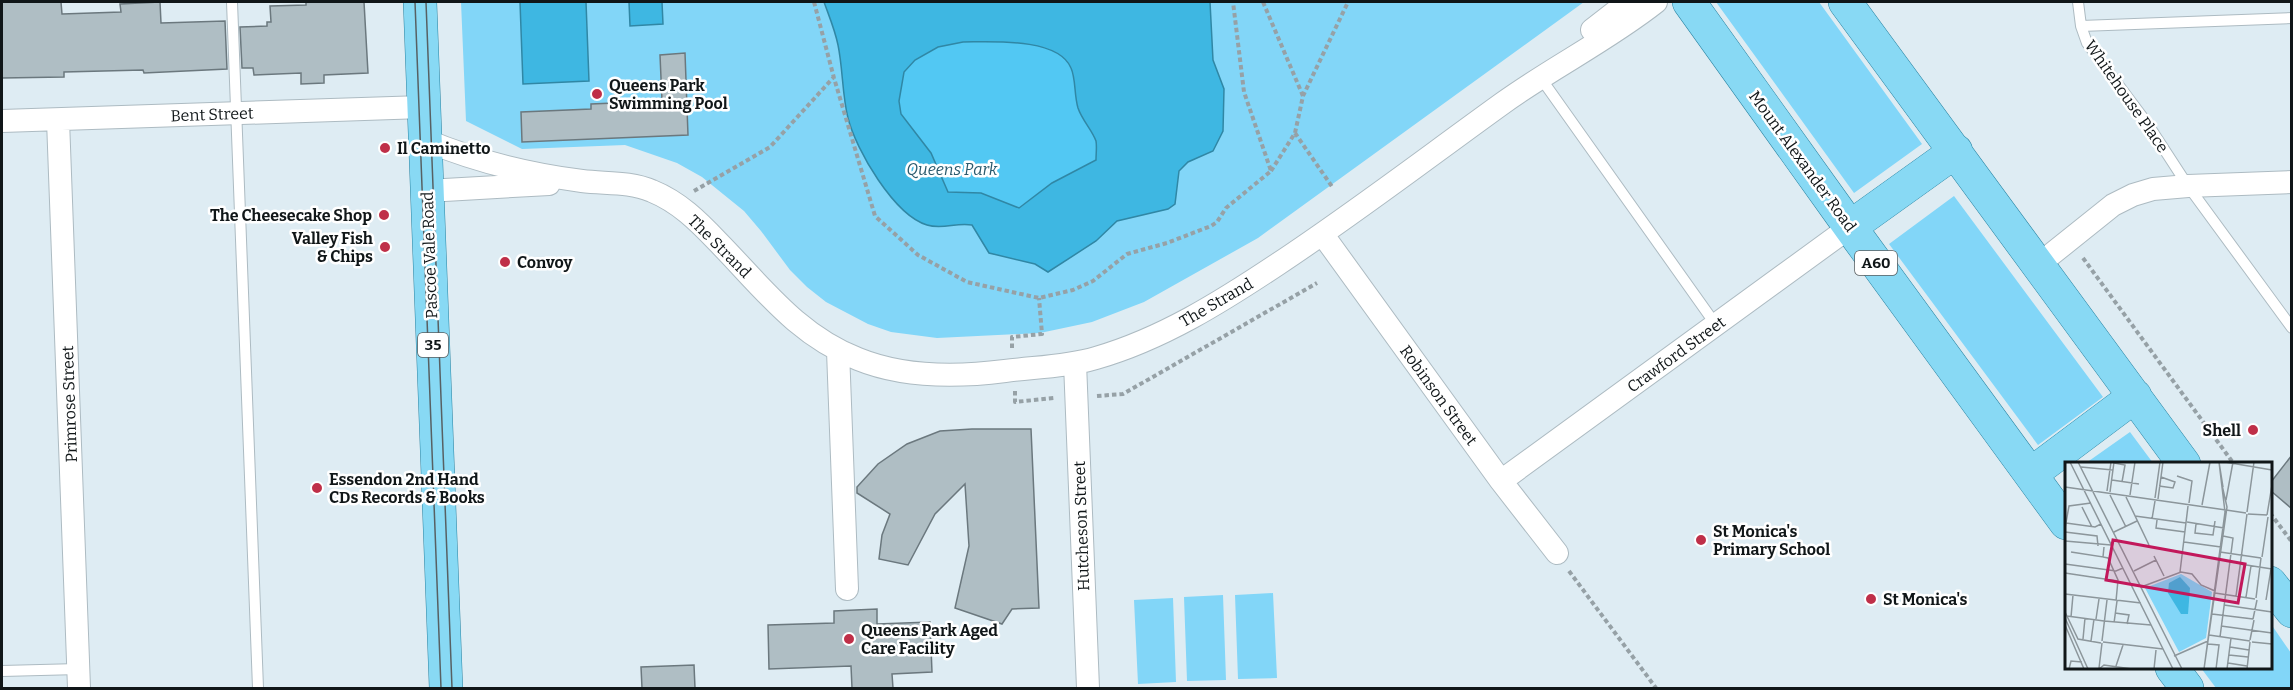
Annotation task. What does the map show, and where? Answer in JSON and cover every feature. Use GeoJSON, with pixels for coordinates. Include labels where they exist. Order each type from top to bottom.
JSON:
{"type":"FeatureCollection","features":[{"type":"Feature","properties":{"kind":"main road","name":"Pascoe Vale Road"},"geometry":{"type":"LineString","coordinates":[[420,2],[446,688]]}},
{"type":"Feature","properties":{"kind":"main road","name":"Mount Alexander Road"},"geometry":{"type":"LineString","coordinates":[[1689,2],[1850,227],[2065,520]]}},
{"type":"Feature","properties":{"kind":"main road"},"geometry":{"type":"LineString","coordinates":[[1845,2],[2183,462]]}},
{"type":"Feature","properties":{"kind":"main road"},"geometry":{"type":"LineString","coordinates":[[1850,227],[1956,151]]}},
{"type":"Feature","properties":{"kind":"main road"},"geometry":{"type":"LineString","coordinates":[[2031,474],[2135,396]]}},
{"type":"Feature","properties":{"kind":"main road"},"geometry":{"type":"LineString","coordinates":[[2272,584],[2292,611]]}},
{"type":"Feature","properties":{"kind":"main road"},"geometry":{"type":"LineString","coordinates":[[2173,669],[2187,688]]}},
{"type":"Feature","properties":{"kind":"street","name":"The Strand"},"geometry":{"type":"LineString","coordinates":[[1540,77],[1589,32],[1628,2]]}},
{"type":"Feature","properties":{"kind":"street","name":"The Strand"},"geometry":{"type":"LineString","coordinates":[[425,140],[488,163],[583,181],[625,184],[648,189],[675,202],[697,220],[783,311],[806,331],[838,351],[880,367],[910,372],[983,374],[1075,363],[1120,350],[1177,325],[1252,282],[1323,235],[1540,77],[1607,36],[1656,2]]}},
{"type":"Feature","properties":{"kind":"street","name":"Bent Street"},"geometry":{"type":"LineString","coordinates":[[2,122],[423,107]]}},
{"type":"Feature","properties":{"kind":"street","name":"Primrose Street"},"geometry":{"type":"LineString","coordinates":[[58,120],[79,679]]}},
{"type":"Feature","properties":{"kind":"street","name":"The Strand"},"geometry":{"type":"LineString","coordinates":[[427,191],[583,181]]}},
{"type":"Feature","properties":{"kind":"street"},"geometry":{"type":"LineString","coordinates":[[2038,264],[2113,206],[2133,195],[2153,189],[2188,186],[2292,182]]}},
{"type":"Feature","properties":{"kind":"street","name":"Crawford Street"},"geometry":{"type":"LineString","coordinates":[[1501,480],[1850,227]]}},
{"type":"Feature","properties":{"kind":"street","name":"Robinson Street"},"geometry":{"type":"LineString","coordinates":[[1323,235],[1501,480],[1557,553]]}},
{"type":"Feature","properties":{"kind":"street"},"geometry":{"type":"LineString","coordinates":[[838,351],[848,589]]}},
{"type":"Feature","properties":{"kind":"street","name":"Hutcheson Street"},"geometry":{"type":"LineString","coordinates":[[1075,363],[1088,688]]}},
{"type":"Feature","properties":{"kind":"lane"},"geometry":{"type":"LineString","coordinates":[[232,2],[258,688]]}},
{"type":"Feature","properties":{"kind":"lane","name":"Whitehouse Place"},"geometry":{"type":"LineString","coordinates":[[2078,2],[2081,26],[2087,43],[2147,123],[2188,186],[2292,328]]}},
{"type":"Feature","properties":{"kind":"lane"},"geometry":{"type":"LineString","coordinates":[[2081,26],[2292,18]]}},
{"type":"Feature","properties":{"kind":"lane"},"geometry":{"type":"LineString","coordinates":[[1540,77],[1716,325]]}},
{"type":"Feature","properties":{"kind":"lane"},"geometry":{"type":"LineString","coordinates":[[2,671],[79,679]]}},
{"type":"Feature","properties":{"kind":"path"},"geometry":{"type":"LineString","coordinates":[[814,2],[875,216],[918,255],[967,282],[1039,298],[1073,290],[1093,281],[1127,254],[1167,243],[1211,226],[1217,222],[1226,208],[1271,171],[1295,133],[1303,96],[1348,2]]}},
{"type":"Feature","properties":{"kind":"path"},"geometry":{"type":"LineString","coordinates":[[1233,2],[1244,92],[1271,171]]}},
{"type":"Feature","properties":{"kind":"path"},"geometry":{"type":"LineString","coordinates":[[1263,2],[1303,96]]}},
{"type":"Feature","properties":{"kind":"path"},"geometry":{"type":"LineString","coordinates":[[675,202],[770,147],[834,78]]}},
{"type":"Feature","properties":{"kind":"path"},"geometry":{"type":"LineString","coordinates":[[1295,133],[1333,188]]}},
{"type":"Feature","properties":{"kind":"path"},"geometry":{"type":"LineString","coordinates":[[2070,239],[2233,462]]}},
{"type":"Feature","properties":{"kind":"path"},"geometry":{"type":"LineString","coordinates":[[2272,514],[2292,542]]}},
{"type":"Feature","properties":{"kind":"path"},"geometry":{"type":"LineString","coordinates":[[1557,553],[1656,688]]}},
{"type":"Feature","properties":{"kind":"green space","name":"Queens Park"},"geometry":{"type":"Polygon","coordinates":[[[461,2],[1584,2],[1258,238],[1144,302],[1092,322],[1040,333],[937,338],[891,332],[868,324],[826,302],[790,270],[744,211],[702,177],[677,163],[625,145],[522,149],[466,121],[461,2]]]}},
{"type":"Feature","properties":{"kind":"green space"},"geometry":{"type":"Polygon","coordinates":[[[1716,2],[1819,2],[1922,144],[1854,193],[1716,2]]]}},
{"type":"Feature","properties":{"kind":"green space"},"geometry":{"type":"Polygon","coordinates":[[[963,42],[1022,43],[1052,50],[1064,57],[1073,72],[1078,108],[1096,141],[1096,160],[1052,183],[1018,208],[981,193],[948,192],[931,153],[901,114],[899,101],[904,72],[915,60],[938,47],[963,42]]]}},
{"type":"Feature","properties":{"kind":"green space"},"geometry":{"type":"Polygon","coordinates":[[[1954,196],[2103,397],[2038,445],[1889,244],[1954,196]]]}},
{"type":"Feature","properties":{"kind":"green space"},"geometry":{"type":"Polygon","coordinates":[[[2130,432],[2152,462],[2087,462],[2130,432]]]}},
{"type":"Feature","properties":{"kind":"green space"},"geometry":{"type":"Polygon","coordinates":[[[1273,593],[1277,678],[1238,679],[1235,595],[1273,593]]]}},
{"type":"Feature","properties":{"kind":"green space"},"geometry":{"type":"Polygon","coordinates":[[[1223,595],[1226,680],[1187,681],[1184,597],[1223,595]]]}},
{"type":"Feature","properties":{"kind":"green space"},"geometry":{"type":"Polygon","coordinates":[[[1173,598],[1176,682],[1138,684],[1134,600],[1173,598]]]}},
{"type":"Feature","properties":{"kind":"green space"},"geometry":{"type":"Polygon","coordinates":[[[2272,625],[2291,653],[2291,688],[2216,688],[2202,669],[2272,669],[2272,625]]]}},
{"type":"Feature","properties":{"kind":"shaded area"},"geometry":{"type":"Polygon","coordinates":[[[520,2],[586,2],[589,81],[523,84],[520,2]]]}},
{"type":"Feature","properties":{"kind":"shaded area"},"geometry":{"type":"Polygon","coordinates":[[[629,2],[662,2],[663,24],[630,26],[629,2]]]}},
{"type":"Feature","properties":{"kind":"shaded area"},"geometry":{"type":"Polygon","coordinates":[[[824,2],[1210,2],[1213,60],[1224,89],[1223,131],[1213,151],[1188,162],[1179,171],[1175,204],[1168,209],[1117,221],[1096,241],[1048,272],[1035,264],[989,253],[972,225],[939,227],[914,219],[902,209],[878,180],[859,147],[848,118],[838,45],[824,2]],[[963,42],[938,47],[915,60],[904,72],[899,101],[901,114],[931,153],[948,192],[981,193],[1019,208],[1052,183],[1096,160],[1096,141],[1078,108],[1073,72],[1064,58],[1038,46],[1022,43],[963,42]]]}},
{"type":"Feature","properties":{"kind":"building"},"geometry":{"type":"Polygon","coordinates":[[[2,2],[61,2],[62,14],[121,12],[120,4],[160,2],[161,23],[225,21],[227,69],[144,73],[143,70],[64,72],[64,77],[2,78],[2,2]]]}},
{"type":"Feature","properties":{"kind":"building"},"geometry":{"type":"Polygon","coordinates":[[[306,2],[364,2],[368,73],[324,75],[324,83],[301,84],[301,73],[254,75],[253,68],[242,68],[240,27],[267,26],[267,22],[271,22],[270,6],[306,5],[306,2]]]}},
{"type":"Feature","properties":{"kind":"building"},"geometry":{"type":"Polygon","coordinates":[[[685,53],[688,135],[522,142],[521,112],[591,109],[591,104],[662,101],[660,55],[685,53]]]}},
{"type":"Feature","properties":{"kind":"building"},"geometry":{"type":"Polygon","coordinates":[[[1031,429],[1039,608],[1012,609],[1002,624],[955,608],[969,546],[965,484],[935,514],[908,565],[879,559],[882,535],[890,514],[857,493],[857,487],[878,464],[907,444],[940,431],[1031,429]]]}},
{"type":"Feature","properties":{"kind":"building"},"geometry":{"type":"Polygon","coordinates":[[[2292,455],[2292,509],[2272,492],[2272,481],[2292,455]]]}},
{"type":"Feature","properties":{"kind":"building","name":"Queens Park Aged Care Facility"},"geometry":{"type":"Polygon","coordinates":[[[877,609],[877,624],[930,622],[932,672],[892,674],[893,688],[852,688],[851,666],[769,669],[768,625],[834,623],[834,611],[877,609]]]}},
{"type":"Feature","properties":{"kind":"building"},"geometry":{"type":"Polygon","coordinates":[[[694,665],[695,688],[642,688],[641,667],[694,665]]]}},
{"type":"Feature","properties":{"kind":"tram line"},"geometry":{"type":"LineString","coordinates":[[415,2],[441,688]]}},
{"type":"Feature","properties":{"kind":"tram line"},"geometry":{"type":"LineString","coordinates":[[426,2],[452,688]]}},
{"type":"Feature","properties":{"kind":"place","name":"Queens Park Swimming Pool"},"geometry":{"type":"Point","coordinates":[597,94]}},
{"type":"Feature","properties":{"kind":"place","name":"Il Caminetto"},"geometry":{"type":"Point","coordinates":[385,148]}},
{"type":"Feature","properties":{"kind":"place","name":"The Cheesecake Shop"},"geometry":{"type":"Point","coordinates":[384,215]}},
{"type":"Feature","properties":{"kind":"place","name":"Valley Fish & Chips"},"geometry":{"type":"Point","coordinates":[385,247]}},
{"type":"Feature","properties":{"kind":"place","name":"Convoy"},"geometry":{"type":"Point","coordinates":[505,262]}},
{"type":"Feature","properties":{"kind":"place","name":"Shell"},"geometry":{"type":"Point","coordinates":[2253,430]}},
{"type":"Feature","properties":{"kind":"place","name":"Essendon 2nd Hand CDs Records & Books"},"geometry":{"type":"Point","coordinates":[317,488]}},
{"type":"Feature","properties":{"kind":"place","name":"St Monica's Primary School"},"geometry":{"type":"Point","coordinates":[1701,540]}},
{"type":"Feature","properties":{"kind":"place","name":"St Monica's"},"geometry":{"type":"Point","coordinates":[1871,599]}},
{"type":"Feature","properties":{"kind":"place","name":"Queens Park Aged Care Facility"},"geometry":{"type":"Point","coordinates":[849,639]}}]}
